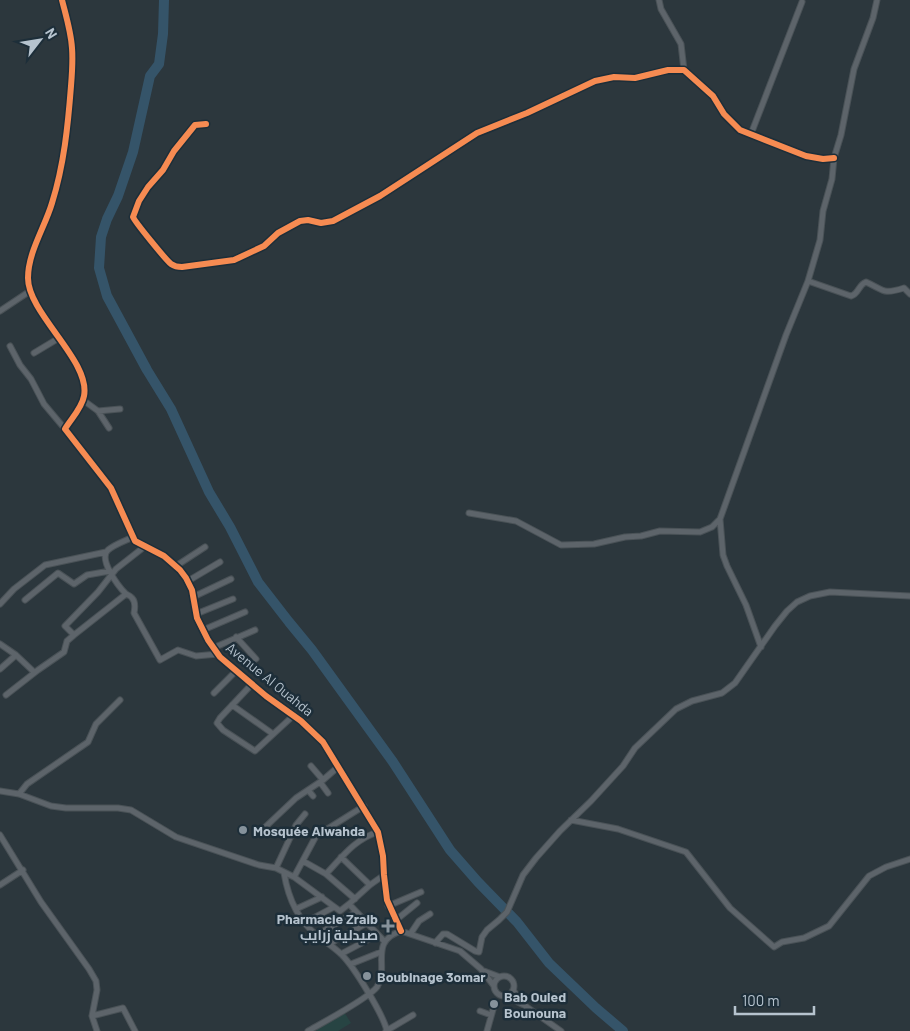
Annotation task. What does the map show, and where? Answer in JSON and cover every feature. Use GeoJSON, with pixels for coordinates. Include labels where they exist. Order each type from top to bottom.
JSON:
{"type":"FeatureCollection","features":[{"type":"Feature","properties":{"kind":"street"},"geometry":{"type":"LineString","coordinates":[[62,0],[72,49],[69,111],[55,192],[48,216],[34,249],[28,272],[28,280],[30,291],[41,312],[80,371],[84,395],[83,400],[65,429]]}},
{"type":"Feature","properties":{"kind":"street"},"geometry":{"type":"LineString","coordinates":[[659,0],[661,9],[681,44],[684,70],[712,96],[732,124],[740,130],[806,156],[823,159],[834,158]]}},
{"type":"Feature","properties":{"kind":"street"},"geometry":{"type":"LineString","coordinates":[[761,647],[746,605],[723,555],[720,519],[786,334],[808,281],[820,240],[821,224],[832,179],[834,158],[841,135],[854,69],[873,18],[877,0]]}},
{"type":"Feature","properties":{"kind":"street"},"geometry":{"type":"LineString","coordinates":[[751,134],[802,2]]}},
{"type":"Feature","properties":{"kind":"street"},"geometry":{"type":"LineString","coordinates":[[206,124],[196,125],[174,151],[163,170],[143,194],[133,217],[165,258],[176,266],[182,267],[234,260],[264,246],[278,233],[300,221],[308,220],[321,224],[334,221],[380,196],[477,133],[527,113],[594,81],[614,77],[635,78],[668,70],[684,70]]}},
{"type":"Feature","properties":{"kind":"street"},"geometry":{"type":"LineString","coordinates":[[808,281],[851,296],[857,292],[860,285],[866,282],[883,292],[904,288],[910,294]]}},
{"type":"Feature","properties":{"kind":"street"},"geometry":{"type":"LineString","coordinates":[[0,311],[30,291]]}},
{"type":"Feature","properties":{"kind":"street"},"geometry":{"type":"LineString","coordinates":[[34,353],[59,338]]}},
{"type":"Feature","properties":{"kind":"street","name":"Avenue Al Ouahda"},"geometry":{"type":"LineString","coordinates":[[10,346],[44,404],[111,488],[135,541],[164,556],[176,566],[188,581],[192,590],[196,614],[213,648],[236,671],[294,715],[323,742],[364,806],[378,832],[383,856],[388,906],[401,931]]}},
{"type":"Feature","properties":{"kind":"street"},"geometry":{"type":"LineString","coordinates":[[83,400],[98,411],[109,428]]}},
{"type":"Feature","properties":{"kind":"street"},"geometry":{"type":"LineString","coordinates":[[98,411],[120,409]]}},
{"type":"Feature","properties":{"kind":"street"},"geometry":{"type":"LineString","coordinates":[[470,513],[516,521],[560,545],[594,544],[660,532],[700,532],[712,527],[720,519]]}},
{"type":"Feature","properties":{"kind":"street"},"geometry":{"type":"LineString","coordinates":[[0,604],[14,589],[45,565],[106,552],[133,537]]}},
{"type":"Feature","properties":{"kind":"street"},"geometry":{"type":"LineString","coordinates":[[74,635],[65,626],[111,573],[144,547]]}},
{"type":"Feature","properties":{"kind":"street"},"geometry":{"type":"LineString","coordinates":[[176,566],[205,547]]}},
{"type":"Feature","properties":{"kind":"street"},"geometry":{"type":"LineString","coordinates":[[106,552],[104,555],[106,563],[126,594],[133,599],[136,606],[134,613],[160,660],[178,650],[196,656],[218,654]]}},
{"type":"Feature","properties":{"kind":"street"},"geometry":{"type":"LineString","coordinates":[[188,581],[220,562]]}},
{"type":"Feature","properties":{"kind":"street"},"geometry":{"type":"LineString","coordinates":[[25,600],[58,574],[74,584],[87,575],[111,573]]}},
{"type":"Feature","properties":{"kind":"street"},"geometry":{"type":"LineString","coordinates":[[193,597],[231,579]]}},
{"type":"Feature","properties":{"kind":"street"},"geometry":{"type":"LineString","coordinates":[[435,943],[443,934],[448,934],[479,952],[482,937],[486,930],[507,912],[524,875],[536,858],[623,766],[635,748],[669,714],[685,704],[722,694],[730,688],[741,677],[775,626],[797,602],[820,593],[845,592],[910,596]]}},
{"type":"Feature","properties":{"kind":"street"},"geometry":{"type":"LineString","coordinates":[[6,695],[34,672],[64,652],[66,643],[74,635],[126,594]]}},
{"type":"Feature","properties":{"kind":"street"},"geometry":{"type":"LineString","coordinates":[[196,614],[233,600]]}},
{"type":"Feature","properties":{"kind":"street"},"geometry":{"type":"LineString","coordinates":[[203,630],[245,612]]}},
{"type":"Feature","properties":{"kind":"street"},"geometry":{"type":"LineString","coordinates":[[213,648],[255,630]]}},
{"type":"Feature","properties":{"kind":"street"},"geometry":{"type":"LineString","coordinates":[[236,637],[256,659]]}},
{"type":"Feature","properties":{"kind":"street"},"geometry":{"type":"LineString","coordinates":[[0,644],[16,655],[34,672]]}},
{"type":"Feature","properties":{"kind":"street"},"geometry":{"type":"LineString","coordinates":[[0,670],[16,655]]}},
{"type":"Feature","properties":{"kind":"street"},"geometry":{"type":"LineString","coordinates":[[214,693],[236,671]]}},
{"type":"Feature","properties":{"kind":"street"},"geometry":{"type":"LineString","coordinates":[[252,684],[220,718],[218,725],[253,751],[258,749],[294,715]]}},
{"type":"Feature","properties":{"kind":"street"},"geometry":{"type":"LineString","coordinates":[[19,794],[27,784],[88,742],[96,724],[120,700]]}},
{"type":"Feature","properties":{"kind":"street"},"geometry":{"type":"LineString","coordinates":[[232,706],[273,734]]}},
{"type":"Feature","properties":{"kind":"street"},"geometry":{"type":"LineString","coordinates":[[312,766],[328,793]]}},
{"type":"Feature","properties":{"kind":"street"},"geometry":{"type":"LineString","coordinates":[[260,832],[296,798],[338,767]]}},
{"type":"Feature","properties":{"kind":"street"},"geometry":{"type":"LineString","coordinates":[[308,790],[313,796]]}},
{"type":"Feature","properties":{"kind":"street"},"geometry":{"type":"LineString","coordinates":[[0,792],[19,794],[51,806],[126,809],[176,837],[259,865],[276,868],[294,877],[340,911],[384,875]]}},
{"type":"Feature","properties":{"kind":"street"},"geometry":{"type":"LineString","coordinates":[[294,877],[316,836],[364,806]]}},
{"type":"Feature","properties":{"kind":"street"},"geometry":{"type":"LineString","coordinates":[[276,868],[296,825],[304,814]]}},
{"type":"Feature","properties":{"kind":"street"},"geometry":{"type":"LineString","coordinates":[[571,820],[618,829],[686,852],[730,908],[774,947],[782,942],[804,938],[829,926],[869,876],[910,859]]}},
{"type":"Feature","properties":{"kind":"street"},"geometry":{"type":"LineString","coordinates":[[326,874],[360,839],[378,832]]}},
{"type":"Feature","properties":{"kind":"street"},"geometry":{"type":"LineString","coordinates":[[0,835],[41,902],[96,981],[96,1004],[92,1016],[97,1031]]}},
{"type":"Feature","properties":{"kind":"street"},"geometry":{"type":"LineString","coordinates":[[342,857],[370,885]]}},
{"type":"Feature","properties":{"kind":"street"},"geometry":{"type":"LineString","coordinates":[[303,861],[326,874],[355,899]]}},
{"type":"Feature","properties":{"kind":"street"},"geometry":{"type":"LineString","coordinates":[[0,885],[22,870]]}},
{"type":"Feature","properties":{"kind":"street"},"geometry":{"type":"LineString","coordinates":[[284,873],[287,890],[304,923],[342,954],[351,964],[387,1031],[413,1015]]}},
{"type":"Feature","properties":{"kind":"street"},"geometry":{"type":"LineString","coordinates":[[388,906],[421,892]]}},
{"type":"Feature","properties":{"kind":"street"},"geometry":{"type":"LineString","coordinates":[[296,909],[322,897]]}},
{"type":"Feature","properties":{"kind":"street"},"geometry":{"type":"LineString","coordinates":[[396,920],[417,903]]}},
{"type":"Feature","properties":{"kind":"street"},"geometry":{"type":"LineString","coordinates":[[349,904],[377,936],[385,942]]}},
{"type":"Feature","properties":{"kind":"street"},"geometry":{"type":"LineString","coordinates":[[304,923],[334,907]]}},
{"type":"Feature","properties":{"kind":"street"},"geometry":{"type":"LineString","coordinates":[[317,935],[356,912]]}},
{"type":"Feature","properties":{"kind":"street"},"geometry":{"type":"LineString","coordinates":[[410,933],[419,921],[430,914]]}},
{"type":"Feature","properties":{"kind":"street"},"geometry":{"type":"LineString","coordinates":[[329,944],[367,923]]}},
{"type":"Feature","properties":{"kind":"street"},"geometry":{"type":"LineString","coordinates":[[308,1031],[368,994],[377,986],[381,952],[385,942],[401,931],[460,951],[481,970],[499,995],[506,996],[524,1005],[561,1031]]}},
{"type":"Feature","properties":{"kind":"street"},"geometry":{"type":"LineString","coordinates":[[342,954],[377,936]]}},
{"type":"Feature","properties":{"kind":"street"},"geometry":{"type":"LineString","coordinates":[[351,964],[381,952]]}},
{"type":"Feature","properties":{"kind":"street"},"geometry":{"type":"LineString","coordinates":[[481,970],[511,979],[513,984],[512,990],[506,996]]}},
{"type":"Feature","properties":{"kind":"street"},"geometry":{"type":"LineString","coordinates":[[494,986],[496,980],[500,977]]}},
{"type":"Feature","properties":{"kind":"street"},"geometry":{"type":"LineString","coordinates":[[512,990],[524,1005]]}},
{"type":"Feature","properties":{"kind":"street"},"geometry":{"type":"LineString","coordinates":[[487,1031],[499,995]]}},
{"type":"Feature","properties":{"kind":"street"},"geometry":{"type":"LineString","coordinates":[[92,1016],[124,1008],[136,1031]]}},
{"type":"Feature","properties":{"kind":"street"},"geometry":{"type":"LineString","coordinates":[[480,1011],[491,1015]]}},
{"type":"Feature","properties":{"kind":"green space"},"geometry":{"type":"Polygon","coordinates":[[[344,1012],[351,1023],[338,1031],[316,1030],[344,1012]]]}},
{"type":"Feature","properties":{"kind":"waterway"},"geometry":{"type":"LineString","coordinates":[[164,0],[163,34],[159,64],[150,76],[133,152],[101,237],[99,268],[107,296],[147,370],[171,409],[209,492],[230,527],[258,582],[312,650],[393,762],[450,850],[517,922],[549,963],[623,1031]]}},
{"type":"Feature","properties":{"kind":"cycle path"},"geometry":{"type":"LineString","coordinates":[[62,0],[72,53],[72,77],[67,130],[56,189],[34,249],[28,278],[31,292],[38,307],[69,353],[84,382],[83,400],[65,429],[111,488],[135,541],[164,556],[186,578],[192,590],[197,618],[208,640],[220,657],[266,696],[301,721],[323,742],[378,832],[383,856],[387,900],[401,931]]}},
{"type":"Feature","properties":{"kind":"cycle path"},"geometry":{"type":"LineString","coordinates":[[206,124],[195,125],[174,151],[163,170],[139,201],[133,217],[168,261],[178,267],[234,260],[264,246],[278,233],[300,221],[308,220],[321,223],[333,221],[380,196],[477,133],[527,113],[595,81],[614,77],[635,78],[668,70],[684,70],[713,96],[724,114],[740,130],[806,156],[823,159],[834,158]]}},
{"type":"Feature","properties":{"kind":"place","name":"Mosquée Alwahda"},"geometry":{"type":"Point","coordinates":[243,830]}},
{"type":"Feature","properties":{"kind":"place","name":"Pharmacie Zraib صيدلية زرايب"},"geometry":{"type":"Point","coordinates":[388,926]}},
{"type":"Feature","properties":{"kind":"place","name":"Boubinage 3omar"},"geometry":{"type":"Point","coordinates":[367,976]}},
{"type":"Feature","properties":{"kind":"place","name":"Bab Ouled Bounouna"},"geometry":{"type":"Point","coordinates":[494,1004]}}]}
